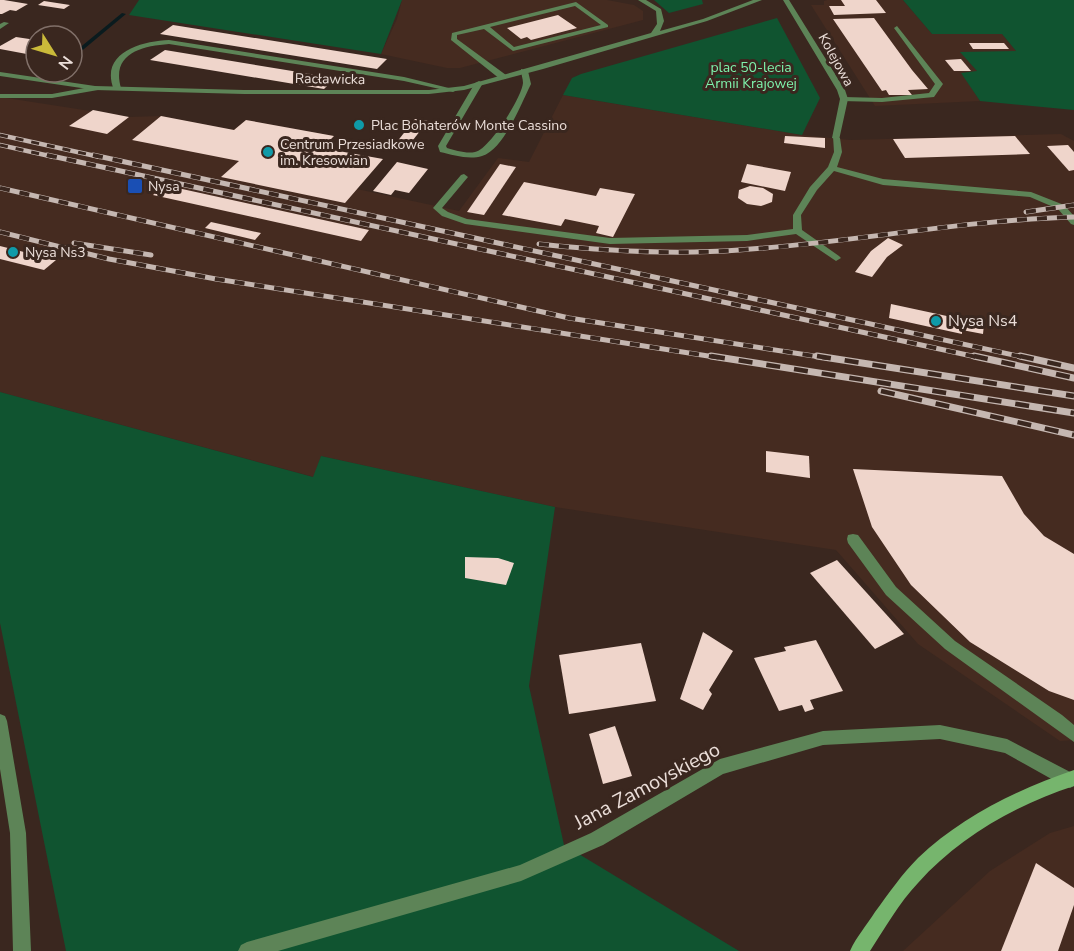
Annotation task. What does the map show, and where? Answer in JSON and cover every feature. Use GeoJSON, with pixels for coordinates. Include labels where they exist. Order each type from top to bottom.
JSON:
{"type":"FeatureCollection","features":[{"type":"Feature","properties":{"kind":"street"},"geometry":{"type":"LineString","coordinates":[[641,0],[659,10],[662,20],[660,27],[653,35]]}},
{"type":"Feature","properties":{"kind":"street","name":"Racławicka"},"geometry":{"type":"LineString","coordinates":[[0,74],[95,88],[382,94],[453,90],[728,13],[759,0]]}},
{"type":"Feature","properties":{"kind":"street","name":"Kolejowa"},"geometry":{"type":"LineString","coordinates":[[786,0],[823,58],[844,99],[836,138],[838,152],[832,168]]}},
{"type":"Feature","properties":{"kind":"street"},"geometry":{"type":"LineString","coordinates":[[486,27],[513,49],[606,26],[576,4],[453,34],[454,40],[502,77]]}},
{"type":"Feature","properties":{"kind":"street"},"geometry":{"type":"LineString","coordinates":[[844,99],[882,100],[931,95],[939,84],[897,28]]}},
{"type":"Feature","properties":{"kind":"street"},"geometry":{"type":"LineString","coordinates":[[117,88],[114,74],[118,62],[143,45],[169,42],[404,79],[453,90]]}},
{"type":"Feature","properties":{"kind":"street"},"geometry":{"type":"LineString","coordinates":[[480,83],[442,146],[442,150],[474,155],[483,154],[493,147],[527,84],[524,71]]}},
{"type":"Feature","properties":{"kind":"street"},"geometry":{"type":"LineString","coordinates":[[0,96],[52,96],[95,88]]}},
{"type":"Feature","properties":{"kind":"street"},"geometry":{"type":"LineString","coordinates":[[836,258],[798,231],[796,215],[813,189],[832,168],[883,183],[1031,195],[1061,207],[1074,222]]}},
{"type":"Feature","properties":{"kind":"street"},"geometry":{"type":"LineString","coordinates":[[464,177],[437,208],[445,214],[465,221],[610,241],[747,238],[798,231]]}},
{"type":"Feature","properties":{"kind":"street"},"geometry":{"type":"LineString","coordinates":[[853,539],[891,591],[950,645],[1057,720],[1074,735]]}},
{"type":"Feature","properties":{"kind":"street"},"geometry":{"type":"LineString","coordinates":[[0,721],[18,833],[22,951]]}},
{"type":"Feature","properties":{"kind":"street","name":"Jana Zamoyskiego"},"geometry":{"type":"LineString","coordinates":[[247,951],[521,873],[597,839],[720,767],[823,738],[940,732],[1007,746],[1072,779]]}},
{"type":"Feature","properties":{"kind":"street"},"geometry":{"type":"LineString","coordinates":[[859,951],[911,878],[950,842],[1025,795],[1072,779]]}},
{"type":"Feature","properties":{"kind":"shaded area"},"geometry":{"type":"Polygon","coordinates":[[[402,0],[607,0],[634,5],[643,11],[643,20],[460,68],[447,68],[381,54],[397,19],[402,0]]]}},
{"type":"Feature","properties":{"kind":"shaded area"},"geometry":{"type":"Polygon","coordinates":[[[903,0],[932,34],[1002,34],[1017,52],[961,52],[978,72],[962,73],[980,101],[875,106],[811,5],[824,5],[824,1],[903,0]]]}},
{"type":"Feature","properties":{"kind":"shaded area"},"geometry":{"type":"Polygon","coordinates":[[[563,95],[802,135],[850,140],[1061,134],[1074,141],[1074,740],[1060,741],[918,644],[836,550],[555,507],[321,456],[314,477],[0,392],[0,97],[129,117],[161,116],[233,130],[246,120],[334,136],[323,148],[351,154],[357,189],[459,211],[498,158],[529,162],[563,95]]]}},
{"type":"Feature","properties":{"kind":"shaded area"},"geometry":{"type":"Polygon","coordinates":[[[1074,826],[1074,951],[903,951],[990,871],[1050,833],[1074,826]]]}},
{"type":"Feature","properties":{"kind":"green space"},"geometry":{"type":"Polygon","coordinates":[[[139,0],[402,0],[381,54],[129,15],[139,0]]]}},
{"type":"Feature","properties":{"kind":"green space"},"geometry":{"type":"Polygon","coordinates":[[[654,0],[702,0],[703,4],[669,13],[654,0]]]}},
{"type":"Feature","properties":{"kind":"green space"},"geometry":{"type":"Polygon","coordinates":[[[903,0],[1074,0],[1074,110],[980,101],[961,73],[977,71],[960,52],[1016,51],[1002,34],[932,34],[903,0]]]}},
{"type":"Feature","properties":{"kind":"green space","name":"plac 50-lecia Armii Krajowej"},"geometry":{"type":"Polygon","coordinates":[[[777,18],[820,98],[802,135],[563,95],[572,78],[581,74],[777,18]]]}},
{"type":"Feature","properties":{"kind":"green space"},"geometry":{"type":"Polygon","coordinates":[[[0,392],[313,477],[321,456],[555,507],[529,686],[564,845],[739,951],[66,951],[0,623],[0,392]]]}},
{"type":"Feature","properties":{"kind":"building"},"geometry":{"type":"Polygon","coordinates":[[[0,0],[28,4],[16,11],[10,10],[0,14],[0,0]]]}},
{"type":"Feature","properties":{"kind":"building"},"geometry":{"type":"Polygon","coordinates":[[[841,0],[876,0],[886,13],[834,15],[829,6],[845,6],[841,0]]]}},
{"type":"Feature","properties":{"kind":"building"},"geometry":{"type":"Polygon","coordinates":[[[44,1],[70,5],[64,9],[38,5],[44,1]]]}},
{"type":"Feature","properties":{"kind":"building"},"geometry":{"type":"Polygon","coordinates":[[[558,15],[577,28],[531,40],[527,37],[521,39],[507,28],[558,15]]]}},
{"type":"Feature","properties":{"kind":"building"},"geometry":{"type":"Polygon","coordinates":[[[874,18],[928,89],[908,90],[912,95],[889,95],[886,90],[882,91],[833,19],[874,18]]]}},
{"type":"Feature","properties":{"kind":"building"},"geometry":{"type":"Polygon","coordinates":[[[173,25],[387,59],[377,69],[160,34],[173,25]]]}},
{"type":"Feature","properties":{"kind":"building"},"geometry":{"type":"Polygon","coordinates":[[[16,37],[24,38],[24,54],[0,49],[0,46],[16,37]]]}},
{"type":"Feature","properties":{"kind":"building"},"geometry":{"type":"Polygon","coordinates":[[[969,43],[1004,43],[1009,49],[973,49],[969,43]]]}},
{"type":"Feature","properties":{"kind":"building"},"geometry":{"type":"Polygon","coordinates":[[[165,50],[335,78],[324,89],[150,60],[165,50]]]}},
{"type":"Feature","properties":{"kind":"building"},"geometry":{"type":"Polygon","coordinates":[[[961,59],[971,71],[954,71],[945,60],[961,59]]]}},
{"type":"Feature","properties":{"kind":"building"},"geometry":{"type":"Polygon","coordinates":[[[93,110],[129,117],[107,134],[69,126],[93,110]]]}},
{"type":"Feature","properties":{"kind":"building","name":"Centrum Przesiadkowe im. Kresowian"},"geometry":{"type":"Polygon","coordinates":[[[161,116],[234,130],[246,120],[334,136],[322,148],[383,159],[345,203],[221,177],[239,161],[132,140],[161,116]]]}},
{"type":"Feature","properties":{"kind":"building"},"geometry":{"type":"Polygon","coordinates":[[[415,119],[428,121],[409,145],[396,143],[415,119]]]}},
{"type":"Feature","properties":{"kind":"building"},"geometry":{"type":"Polygon","coordinates":[[[785,136],[825,138],[825,148],[784,143],[785,136]]]}},
{"type":"Feature","properties":{"kind":"building"},"geometry":{"type":"Polygon","coordinates":[[[1015,136],[1030,154],[905,158],[893,139],[1015,136]]]}},
{"type":"Feature","properties":{"kind":"building"},"geometry":{"type":"Polygon","coordinates":[[[1068,145],[1074,152],[1074,170],[1069,171],[1047,146],[1068,145]]]}},
{"type":"Feature","properties":{"kind":"building"},"geometry":{"type":"Polygon","coordinates":[[[397,162],[428,169],[409,193],[395,190],[391,195],[373,191],[397,162]]]}},
{"type":"Feature","properties":{"kind":"building"},"geometry":{"type":"Polygon","coordinates":[[[500,164],[516,167],[484,215],[467,212],[500,164]]]}},
{"type":"Feature","properties":{"kind":"building"},"geometry":{"type":"Polygon","coordinates":[[[747,164],[791,172],[785,191],[741,182],[747,164]]]}},
{"type":"Feature","properties":{"kind":"building"},"geometry":{"type":"Polygon","coordinates":[[[524,182],[596,196],[600,188],[635,194],[613,237],[596,233],[599,226],[565,219],[561,226],[502,215],[524,182]]]}},
{"type":"Feature","properties":{"kind":"building"},"geometry":{"type":"Polygon","coordinates":[[[164,185],[369,230],[361,241],[153,195],[164,185]]]}},
{"type":"Feature","properties":{"kind":"building"},"geometry":{"type":"Polygon","coordinates":[[[750,186],[763,188],[773,194],[772,202],[761,206],[747,204],[738,198],[739,190],[750,186]]]}},
{"type":"Feature","properties":{"kind":"building"},"geometry":{"type":"Polygon","coordinates":[[[211,222],[261,233],[255,240],[205,228],[211,222]]]}},
{"type":"Feature","properties":{"kind":"building"},"geometry":{"type":"Polygon","coordinates":[[[888,238],[903,245],[887,257],[872,277],[855,272],[871,251],[888,238]]]}},
{"type":"Feature","properties":{"kind":"building","name":"Nysa Ns3"},"geometry":{"type":"Polygon","coordinates":[[[0,246],[56,260],[44,270],[0,259],[0,246]]]}},
{"type":"Feature","properties":{"kind":"building","name":"Nysa Ns4"},"geometry":{"type":"Polygon","coordinates":[[[891,304],[984,324],[983,334],[962,330],[962,334],[889,318],[891,304]]]}},
{"type":"Feature","properties":{"kind":"building"},"geometry":{"type":"Polygon","coordinates":[[[766,451],[809,456],[810,478],[766,472],[766,451]]]}},
{"type":"Feature","properties":{"kind":"building"},"geometry":{"type":"Polygon","coordinates":[[[853,469],[1002,476],[1024,514],[1044,536],[1074,554],[1074,700],[1049,691],[970,642],[911,585],[872,527],[853,469]]]}},
{"type":"Feature","properties":{"kind":"building"},"geometry":{"type":"Polygon","coordinates":[[[465,557],[498,558],[514,563],[506,585],[465,578],[465,557]]]}},
{"type":"Feature","properties":{"kind":"building"},"geometry":{"type":"Polygon","coordinates":[[[837,560],[904,634],[875,649],[810,573],[837,560]]]}},
{"type":"Feature","properties":{"kind":"building"},"geometry":{"type":"Polygon","coordinates":[[[703,632],[733,651],[709,690],[712,694],[703,710],[680,699],[703,632]]]}},
{"type":"Feature","properties":{"kind":"building"},"geometry":{"type":"Polygon","coordinates":[[[816,640],[843,691],[810,700],[814,709],[805,712],[802,705],[779,711],[754,658],[786,651],[784,647],[816,640]]]}},
{"type":"Feature","properties":{"kind":"building"},"geometry":{"type":"Polygon","coordinates":[[[641,643],[656,701],[569,714],[559,655],[641,643]]]}},
{"type":"Feature","properties":{"kind":"building"},"geometry":{"type":"Polygon","coordinates":[[[615,726],[632,776],[603,784],[589,734],[615,726]]]}},
{"type":"Feature","properties":{"kind":"building"},"geometry":{"type":"Polygon","coordinates":[[[1036,863],[1074,888],[1074,905],[1058,951],[1001,951],[1036,863]]]}},
{"type":"Feature","properties":{"kind":"waterway"},"geometry":{"type":"LineString","coordinates":[[84,47],[124,14]]}},
{"type":"Feature","properties":{"kind":"railway"},"geometry":{"type":"LineString","coordinates":[[0,135],[100,157]]}},
{"type":"Feature","properties":{"kind":"railway"},"geometry":{"type":"LineString","coordinates":[[0,145],[54,157]]}},
{"type":"Feature","properties":{"kind":"railway"},"geometry":{"type":"LineString","coordinates":[[47,155],[981,358]]}},
{"type":"Feature","properties":{"kind":"railway"},"geometry":{"type":"LineString","coordinates":[[93,155],[1027,358]]}},
{"type":"Feature","properties":{"kind":"railway"},"geometry":{"type":"LineString","coordinates":[[0,188],[569,318],[827,358]]}},
{"type":"Feature","properties":{"kind":"railway"},"geometry":{"type":"LineString","coordinates":[[1026,212],[1074,205]]}},
{"type":"Feature","properties":{"kind":"railway"},"geometry":{"type":"LineString","coordinates":[[539,244],[639,252],[714,251],[781,247],[990,222],[1074,217]]}},
{"type":"Feature","properties":{"kind":"railway"},"geometry":{"type":"LineString","coordinates":[[0,232],[109,259],[216,279],[721,358]]}},
{"type":"Feature","properties":{"kind":"railway"},"geometry":{"type":"LineString","coordinates":[[74,243],[151,255]]}},
{"type":"Feature","properties":{"kind":"railway"},"geometry":{"type":"LineString","coordinates":[[711,356],[1074,413]]}},
{"type":"Feature","properties":{"kind":"railway"},"geometry":{"type":"LineString","coordinates":[[817,356],[1074,396]]}},
{"type":"Feature","properties":{"kind":"railway"},"geometry":{"type":"LineString","coordinates":[[974,356],[1074,378]]}},
{"type":"Feature","properties":{"kind":"railway"},"geometry":{"type":"LineString","coordinates":[[1020,356],[1074,368]]}},
{"type":"Feature","properties":{"kind":"railway"},"geometry":{"type":"LineString","coordinates":[[881,391],[1074,435]]}},
{"type":"Feature","properties":{"kind":"place","name":"Plac Bohaterów Monte Cassino"},"geometry":{"type":"Point","coordinates":[359,125]}},
{"type":"Feature","properties":{"kind":"place","name":"Centrum Przesiadkowe im. Kresowian"},"geometry":{"type":"Point","coordinates":[268,152]}},
{"type":"Feature","properties":{"kind":"place","name":"Nysa"},"geometry":{"type":"Point","coordinates":[135,186]}},
{"type":"Feature","properties":{"kind":"place","name":"Nysa Ns3"},"geometry":{"type":"Point","coordinates":[13,252]}},
{"type":"Feature","properties":{"kind":"place","name":"Nysa Ns4"},"geometry":{"type":"Point","coordinates":[936,321]}}]}
